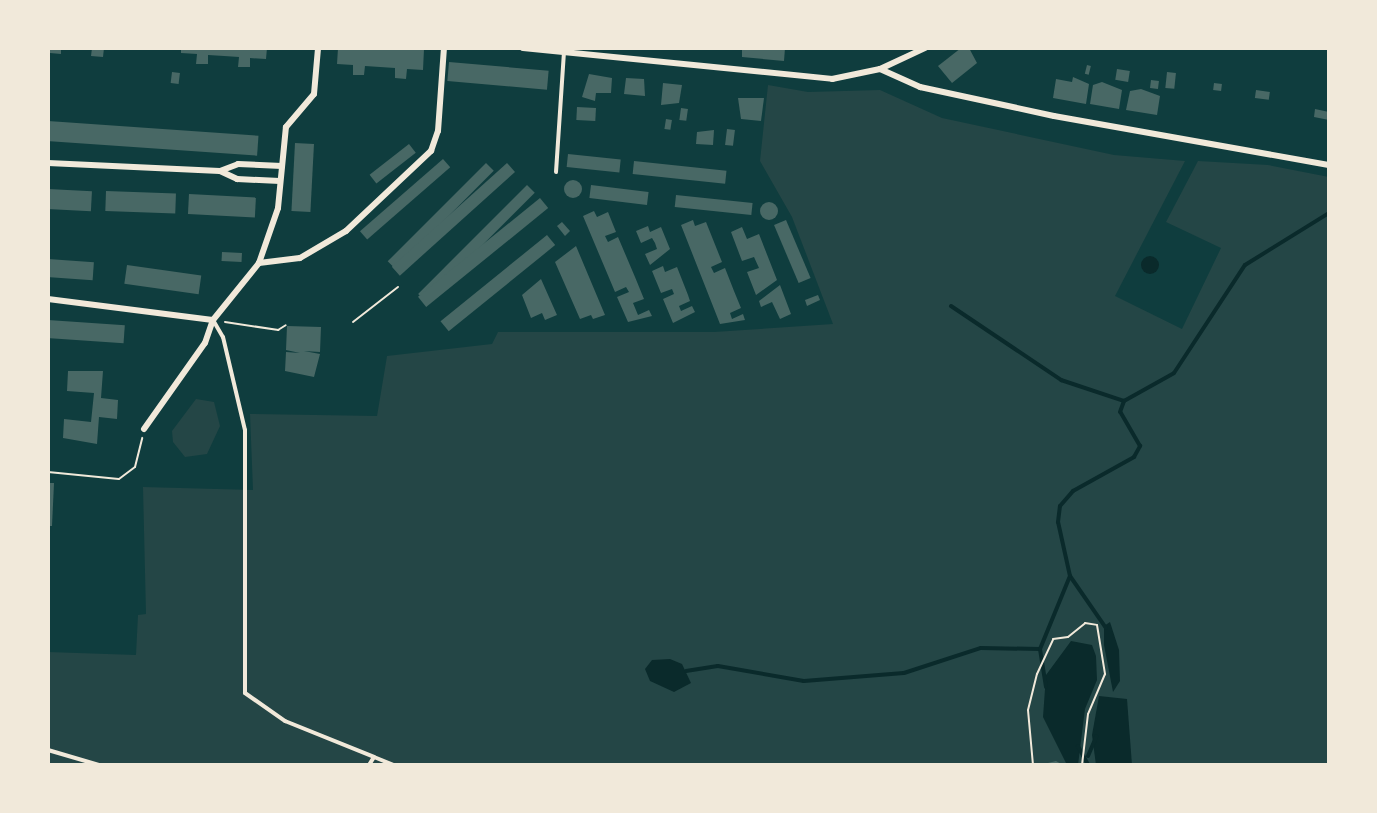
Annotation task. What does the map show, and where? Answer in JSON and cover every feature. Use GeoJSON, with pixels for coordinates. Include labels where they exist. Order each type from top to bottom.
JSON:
{"type":"FeatureCollection","features":[{"type":"Feature","properties":{"kind":"street"},"geometry":{"type":"LineString","coordinates":[[144,429],[205,343],[213,320],[259,262],[280,181],[286,127],[314,94],[318,48]]}},
{"type":"Feature","properties":{"kind":"street"},"geometry":{"type":"LineString","coordinates":[[259,262],[300,258],[346,231],[431,151],[438,131],[444,48]]}},
{"type":"Feature","properties":{"kind":"street"},"geometry":{"type":"LineString","coordinates":[[523,48],[832,79],[880,69],[925,48]]}},
{"type":"Feature","properties":{"kind":"street"},"geometry":{"type":"LineString","coordinates":[[880,69],[920,87],[1054,116],[1329,165]]}},
{"type":"Feature","properties":{"kind":"street"},"geometry":{"type":"LineString","coordinates":[[48,163],[220,171],[237,179],[280,181]]}},
{"type":"Feature","properties":{"kind":"street"},"geometry":{"type":"LineString","coordinates":[[220,171],[238,164],[282,166]]}},
{"type":"Feature","properties":{"kind":"street"},"geometry":{"type":"LineString","coordinates":[[48,299],[122,304],[213,320]]}},
{"type":"Feature","properties":{"kind":"lane"},"geometry":{"type":"LineString","coordinates":[[556,172],[564,52]]}},
{"type":"Feature","properties":{"kind":"lane"},"geometry":{"type":"LineString","coordinates":[[213,320],[223,337],[245,430],[245,693],[278,717],[394,765]]}},
{"type":"Feature","properties":{"kind":"lane"},"geometry":{"type":"LineString","coordinates":[[48,750],[99,765]]}},
{"type":"Feature","properties":{"kind":"lane"},"geometry":{"type":"LineString","coordinates":[[369,765],[374,757]]}},
{"type":"Feature","properties":{"kind":"path"},"geometry":{"type":"LineString","coordinates":[[353,322],[398,287]]}},
{"type":"Feature","properties":{"kind":"path"},"geometry":{"type":"LineString","coordinates":[[213,320],[278,330],[286,326]]}},
{"type":"Feature","properties":{"kind":"path"},"geometry":{"type":"LineString","coordinates":[[48,472],[119,479],[135,467],[144,429]]}},
{"type":"Feature","properties":{"kind":"path"},"geometry":{"type":"LineString","coordinates":[[1033,765],[1028,710],[1053,639],[1068,637],[1085,623],[1097,625],[1105,674],[1088,714],[1082,765]]}},
{"type":"Feature","properties":{"kind":"shaded area"},"geometry":{"type":"Polygon","coordinates":[[[768,85],[808,92],[880,90],[942,118],[1114,155],[1185,161],[1115,296],[1182,329],[1221,248],[1166,222],[1198,161],[1268,165],[1329,177],[1329,765],[48,765],[48,652],[136,655],[138,615],[146,614],[143,487],[253,490],[250,414],[377,416],[387,356],[492,344],[498,332],[714,332],[833,324],[792,217],[760,161],[768,85]]]}},
{"type":"Feature","properties":{"kind":"shaded area"},"geometry":{"type":"Polygon","coordinates":[[[1146,256],[1154,256],[1159,261],[1157,272],[1146,274],[1141,269],[1141,261],[1146,256]]]}},
{"type":"Feature","properties":{"kind":"shaded area"},"geometry":{"type":"Polygon","coordinates":[[[196,399],[214,402],[220,426],[207,454],[185,457],[173,442],[172,431],[196,399]]]}},
{"type":"Feature","properties":{"kind":"shaded area"},"geometry":{"type":"Polygon","coordinates":[[[1110,622],[1119,650],[1120,681],[1113,692],[1104,645],[1104,626],[1110,622]]]}},
{"type":"Feature","properties":{"kind":"shaded area"},"geometry":{"type":"Polygon","coordinates":[[[1071,641],[1092,645],[1096,656],[1097,680],[1085,709],[1078,765],[1067,765],[1043,717],[1046,675],[1071,641]]]}},
{"type":"Feature","properties":{"kind":"shaded area"},"geometry":{"type":"Polygon","coordinates":[[[670,659],[682,664],[691,683],[674,692],[650,681],[645,669],[652,660],[670,659]]]}},
{"type":"Feature","properties":{"kind":"shaded area"},"geometry":{"type":"Polygon","coordinates":[[[1099,696],[1127,699],[1132,765],[1096,765],[1092,735],[1099,696]]]}},
{"type":"Feature","properties":{"kind":"building"},"geometry":{"type":"Polygon","coordinates":[[[50,48],[61,48],[61,54],[50,53],[50,48]]]}},
{"type":"Feature","properties":{"kind":"building"},"geometry":{"type":"Polygon","coordinates":[[[92,48],[104,48],[103,57],[91,56],[92,48]]]}},
{"type":"Feature","properties":{"kind":"building"},"geometry":{"type":"Polygon","coordinates":[[[181,48],[267,48],[266,59],[250,58],[250,67],[238,67],[239,57],[208,55],[208,64],[196,64],[197,54],[181,53],[181,48]]]}},
{"type":"Feature","properties":{"kind":"building"},"geometry":{"type":"Polygon","coordinates":[[[338,48],[424,49],[423,70],[407,69],[406,79],[395,78],[395,68],[365,66],[364,75],[353,75],[353,65],[337,64],[338,48]]]}},
{"type":"Feature","properties":{"kind":"building"},"geometry":{"type":"Polygon","coordinates":[[[742,48],[785,48],[784,61],[742,57],[742,48]]]}},
{"type":"Feature","properties":{"kind":"building"},"geometry":{"type":"Polygon","coordinates":[[[961,48],[969,48],[977,63],[952,83],[938,66],[961,48]]]}},
{"type":"Feature","properties":{"kind":"building"},"geometry":{"type":"Polygon","coordinates":[[[449,62],[549,71],[547,90],[447,81],[449,62]]]}},
{"type":"Feature","properties":{"kind":"building"},"geometry":{"type":"Polygon","coordinates":[[[1087,65],[1091,66],[1089,75],[1085,74],[1087,65]]]}},
{"type":"Feature","properties":{"kind":"building"},"geometry":{"type":"Polygon","coordinates":[[[1117,69],[1130,71],[1128,82],[1115,80],[1117,69]]]}},
{"type":"Feature","properties":{"kind":"building"},"geometry":{"type":"Polygon","coordinates":[[[172,72],[180,73],[179,84],[171,83],[172,72]]]}},
{"type":"Feature","properties":{"kind":"building"},"geometry":{"type":"Polygon","coordinates":[[[1167,72],[1176,73],[1174,89],[1165,88],[1167,72]]]}},
{"type":"Feature","properties":{"kind":"building"},"geometry":{"type":"Polygon","coordinates":[[[589,74],[612,78],[611,93],[596,93],[595,101],[582,97],[589,74]]]}},
{"type":"Feature","properties":{"kind":"building"},"geometry":{"type":"Polygon","coordinates":[[[1073,77],[1089,84],[1086,104],[1053,98],[1056,79],[1072,82],[1073,77]]]}},
{"type":"Feature","properties":{"kind":"building"},"geometry":{"type":"Polygon","coordinates":[[[626,78],[644,79],[645,96],[624,94],[626,78]]]}},
{"type":"Feature","properties":{"kind":"building"},"geometry":{"type":"Polygon","coordinates":[[[1151,80],[1159,81],[1158,89],[1150,88],[1151,80]]]}},
{"type":"Feature","properties":{"kind":"building"},"geometry":{"type":"Polygon","coordinates":[[[1102,82],[1122,90],[1119,109],[1090,104],[1093,85],[1102,82]]]}},
{"type":"Feature","properties":{"kind":"building"},"geometry":{"type":"Polygon","coordinates":[[[663,83],[682,85],[679,103],[661,105],[663,83]]]}},
{"type":"Feature","properties":{"kind":"building"},"geometry":{"type":"Polygon","coordinates":[[[1214,83],[1222,84],[1221,91],[1213,90],[1214,83]]]}},
{"type":"Feature","properties":{"kind":"building"},"geometry":{"type":"Polygon","coordinates":[[[1141,89],[1160,96],[1157,115],[1126,110],[1130,91],[1141,89]]]}},
{"type":"Feature","properties":{"kind":"building"},"geometry":{"type":"Polygon","coordinates":[[[1256,90],[1270,92],[1269,100],[1255,98],[1256,90]]]}},
{"type":"Feature","properties":{"kind":"building"},"geometry":{"type":"Polygon","coordinates":[[[738,98],[764,98],[761,121],[741,119],[738,98]]]}},
{"type":"Feature","properties":{"kind":"building"},"geometry":{"type":"Polygon","coordinates":[[[577,107],[596,108],[595,121],[576,120],[577,107]]]}},
{"type":"Feature","properties":{"kind":"building"},"geometry":{"type":"Polygon","coordinates":[[[681,108],[688,109],[686,121],[679,120],[681,108]]]}},
{"type":"Feature","properties":{"kind":"building"},"geometry":{"type":"Polygon","coordinates":[[[1315,109],[1329,112],[1329,120],[1314,117],[1315,109]]]}},
{"type":"Feature","properties":{"kind":"building"},"geometry":{"type":"Polygon","coordinates":[[[666,119],[672,120],[670,130],[664,129],[666,119]]]}},
{"type":"Feature","properties":{"kind":"building"},"geometry":{"type":"Polygon","coordinates":[[[48,121],[258,136],[257,156],[48,141],[48,121]]]}},
{"type":"Feature","properties":{"kind":"building"},"geometry":{"type":"Polygon","coordinates":[[[727,129],[735,130],[733,146],[725,145],[727,129]]]}},
{"type":"Feature","properties":{"kind":"building"},"geometry":{"type":"Polygon","coordinates":[[[714,130],[713,145],[696,144],[697,132],[714,130]]]}},
{"type":"Feature","properties":{"kind":"building"},"geometry":{"type":"Polygon","coordinates":[[[295,143],[314,144],[310,212],[291,211],[295,143]]]}},
{"type":"Feature","properties":{"kind":"building"},"geometry":{"type":"Polygon","coordinates":[[[409,144],[416,153],[376,183],[370,175],[409,144]]]}},
{"type":"Feature","properties":{"kind":"building"},"geometry":{"type":"Polygon","coordinates":[[[568,154],[621,160],[619,172],[567,167],[568,154]]]}},
{"type":"Feature","properties":{"kind":"building"},"geometry":{"type":"Polygon","coordinates":[[[443,159],[450,167],[367,239],[360,231],[443,159]]]}},
{"type":"Feature","properties":{"kind":"building"},"geometry":{"type":"Polygon","coordinates":[[[634,161],[726,171],[725,184],[633,174],[634,161]]]}},
{"type":"Feature","properties":{"kind":"building"},"geometry":{"type":"Polygon","coordinates":[[[486,163],[494,171],[395,269],[388,261],[486,163]]]}},
{"type":"Feature","properties":{"kind":"building"},"geometry":{"type":"Polygon","coordinates":[[[507,163],[515,172],[400,276],[392,267],[507,163]]]}},
{"type":"Feature","properties":{"kind":"building"},"geometry":{"type":"Polygon","coordinates":[[[569,180],[577,180],[582,185],[580,196],[569,198],[564,193],[564,185],[569,180]]]}},
{"type":"Feature","properties":{"kind":"building"},"geometry":{"type":"Polygon","coordinates":[[[527,185],[535,193],[426,302],[418,294],[527,185]]]}},
{"type":"Feature","properties":{"kind":"building"},"geometry":{"type":"Polygon","coordinates":[[[591,185],[649,192],[647,205],[589,198],[591,185]]]}},
{"type":"Feature","properties":{"kind":"building"},"geometry":{"type":"Polygon","coordinates":[[[48,189],[92,191],[91,211],[48,209],[48,189]]]}},
{"type":"Feature","properties":{"kind":"building"},"geometry":{"type":"Polygon","coordinates":[[[106,191],[176,193],[175,213],[105,211],[106,191]]]}},
{"type":"Feature","properties":{"kind":"building"},"geometry":{"type":"Polygon","coordinates":[[[189,194],[256,198],[255,217],[188,214],[189,194]]]}},
{"type":"Feature","properties":{"kind":"building"},"geometry":{"type":"Polygon","coordinates":[[[676,195],[753,203],[751,215],[675,207],[676,195]]]}},
{"type":"Feature","properties":{"kind":"building"},"geometry":{"type":"Polygon","coordinates":[[[540,198],[548,208],[426,307],[418,297],[540,198]]]}},
{"type":"Feature","properties":{"kind":"building"},"geometry":{"type":"Polygon","coordinates":[[[769,202],[775,205],[778,211],[775,217],[769,220],[763,217],[760,211],[763,205],[769,202]]]}},
{"type":"Feature","properties":{"kind":"building"},"geometry":{"type":"Polygon","coordinates":[[[594,211],[597,217],[608,212],[616,232],[605,236],[608,242],[618,237],[644,299],[633,303],[638,315],[649,310],[652,316],[628,322],[617,297],[629,292],[626,287],[615,292],[583,216],[594,211]]]}},
{"type":"Feature","properties":{"kind":"building"},"geometry":{"type":"Polygon","coordinates":[[[693,220],[695,226],[706,222],[722,262],[711,267],[714,273],[725,268],[741,308],[730,313],[732,319],[743,314],[745,320],[720,324],[681,225],[693,220]]]}},
{"type":"Feature","properties":{"kind":"building"},"geometry":{"type":"Polygon","coordinates":[[[786,220],[811,278],[799,283],[774,225],[786,220]]]}},
{"type":"Feature","properties":{"kind":"building"},"geometry":{"type":"Polygon","coordinates":[[[562,222],[570,231],[565,236],[557,226],[562,222]]]}},
{"type":"Feature","properties":{"kind":"building"},"geometry":{"type":"Polygon","coordinates":[[[648,226],[650,232],[661,227],[670,249],[650,265],[645,254],[657,249],[655,243],[652,238],[641,243],[636,231],[648,226]]]}},
{"type":"Feature","properties":{"kind":"building"},"geometry":{"type":"Polygon","coordinates":[[[742,227],[747,239],[759,234],[777,280],[756,295],[747,272],[759,268],[754,257],[742,261],[731,232],[742,227]]]}},
{"type":"Feature","properties":{"kind":"building"},"geometry":{"type":"Polygon","coordinates":[[[547,235],[555,245],[449,331],[441,321],[547,235]]]}},
{"type":"Feature","properties":{"kind":"building"},"geometry":{"type":"Polygon","coordinates":[[[576,246],[605,315],[593,319],[591,315],[580,319],[555,262],[576,246]]]}},
{"type":"Feature","properties":{"kind":"building"},"geometry":{"type":"Polygon","coordinates":[[[222,252],[242,253],[242,262],[222,261],[222,252]]]}},
{"type":"Feature","properties":{"kind":"building"},"geometry":{"type":"Polygon","coordinates":[[[48,259],[94,262],[93,280],[48,277],[48,259]]]}},
{"type":"Feature","properties":{"kind":"building"},"geometry":{"type":"Polygon","coordinates":[[[127,265],[201,275],[199,294],[124,284],[127,265]]]}},
{"type":"Feature","properties":{"kind":"building"},"geometry":{"type":"Polygon","coordinates":[[[663,266],[665,272],[677,267],[690,301],[679,306],[681,311],[692,306],[695,312],[673,323],[663,299],[674,294],[672,289],[661,293],[652,271],[663,266]]]}},
{"type":"Feature","properties":{"kind":"building"},"geometry":{"type":"Polygon","coordinates":[[[541,279],[557,315],[545,320],[542,313],[531,318],[522,295],[541,279]]]}},
{"type":"Feature","properties":{"kind":"building"},"geometry":{"type":"Polygon","coordinates":[[[780,285],[791,314],[780,319],[772,302],[761,307],[759,301],[780,285]]]}},
{"type":"Feature","properties":{"kind":"building"},"geometry":{"type":"Polygon","coordinates":[[[818,295],[820,300],[807,306],[805,300],[818,295]]]}},
{"type":"Feature","properties":{"kind":"building"},"geometry":{"type":"Polygon","coordinates":[[[48,320],[125,325],[124,343],[48,338],[48,320]]]}},
{"type":"Feature","properties":{"kind":"building"},"geometry":{"type":"Polygon","coordinates":[[[287,326],[321,327],[320,352],[304,351],[320,354],[314,377],[285,371],[286,352],[300,353],[286,350],[287,326]]]}},
{"type":"Feature","properties":{"kind":"building"},"geometry":{"type":"Polygon","coordinates":[[[68,371],[103,371],[101,398],[118,400],[117,419],[99,417],[97,444],[63,438],[64,419],[91,422],[94,393],[67,391],[68,371]]]}},
{"type":"Feature","properties":{"kind":"building"},"geometry":{"type":"Polygon","coordinates":[[[48,483],[54,483],[52,526],[48,526],[48,483]]]}},
{"type":"Feature","properties":{"kind":"building"},"geometry":{"type":"Polygon","coordinates":[[[1056,761],[1063,765],[1046,765],[1048,763],[1056,761]]]}},
{"type":"Feature","properties":{"kind":"waterway"},"geometry":{"type":"LineString","coordinates":[[1046,687],[1040,649],[1070,576],[1058,522],[1060,506],[1073,491],[1134,457],[1140,446],[1120,412],[1124,401],[1174,373],[1245,265],[1329,213]]}},
{"type":"Feature","properties":{"kind":"waterway"},"geometry":{"type":"LineString","coordinates":[[951,306],[1061,380],[1124,401]]}},
{"type":"Feature","properties":{"kind":"waterway"},"geometry":{"type":"LineString","coordinates":[[1070,576],[1106,628]]}},
{"type":"Feature","properties":{"kind":"waterway"},"geometry":{"type":"LineString","coordinates":[[686,671],[718,666],[804,681],[904,673],[981,648],[1040,649]]}},
{"type":"Feature","properties":{"kind":"waterway"},"geometry":{"type":"LineString","coordinates":[[1088,756],[1096,737]]}},
{"type":"Feature","properties":{"kind":"waterway"},"geometry":{"type":"LineString","coordinates":[[1078,746],[1088,765]]}}]}
